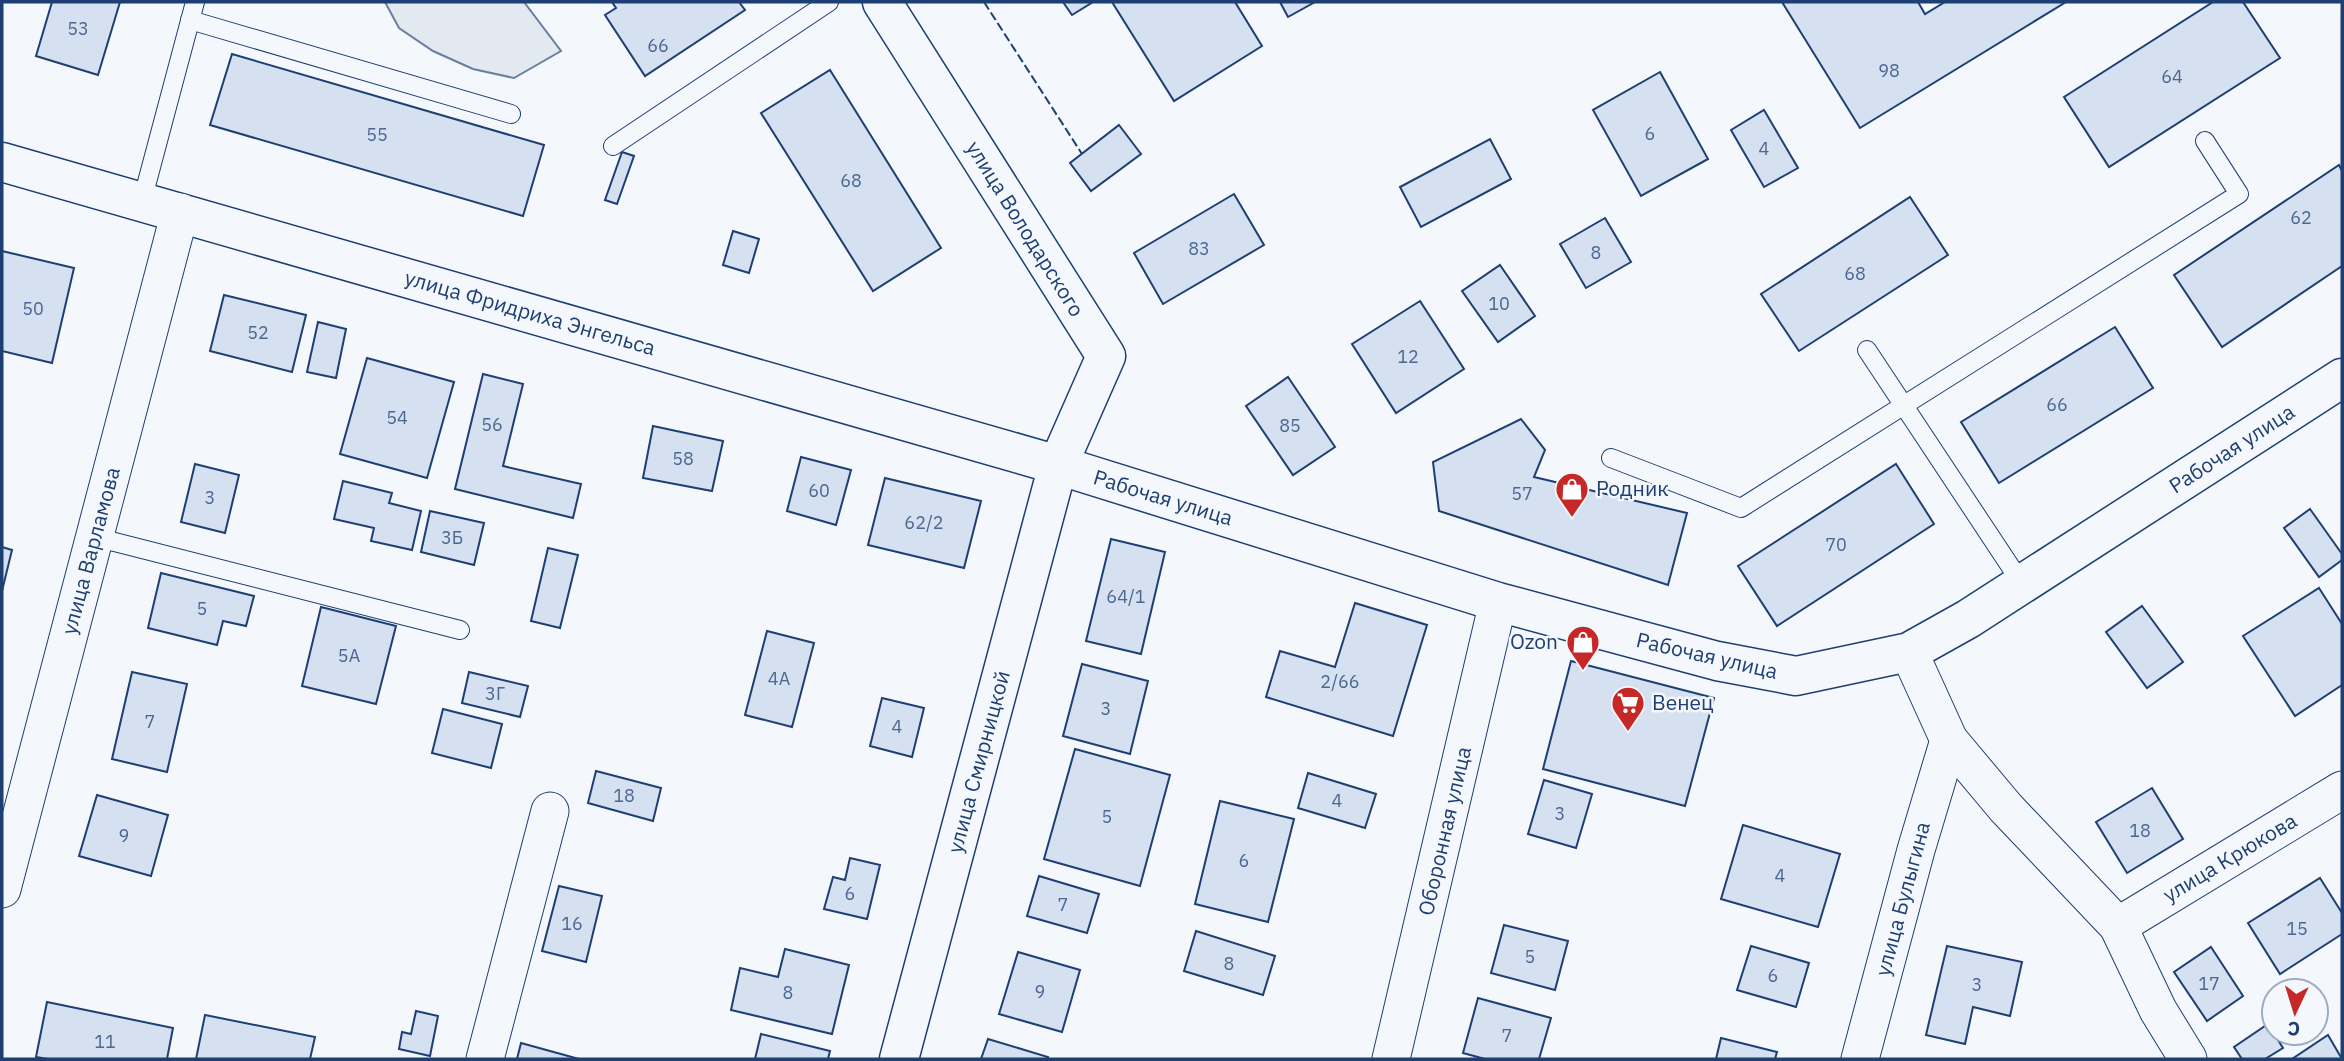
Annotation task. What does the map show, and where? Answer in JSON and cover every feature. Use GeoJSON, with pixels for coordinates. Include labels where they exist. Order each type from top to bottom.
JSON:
{"type":"FeatureCollection","features":[{"type":"Feature","properties":{"kind":"main road","name":"улица Володарского"},"geometry":{"type":"LineString","coordinates":[[882,2],[1106,356],[1058,465]]}},
{"type":"Feature","properties":{"kind":"main road","name":"улица Фридриха Энгельса"},"geometry":{"type":"LineString","coordinates":[[2,162],[1058,465]]}},
{"type":"Feature","properties":{"kind":"main road","name":"Рабочая улица"},"geometry":{"type":"LineString","coordinates":[[1058,465],[1499,602],[1717,661],[1796,676],[1909,652],[1968,619],[2342,378]]}},
{"type":"Feature","properties":{"kind":"main road","name":"улица Смирницкой"},"geometry":{"type":"LineString","coordinates":[[900,1059],[1058,465]]}},
{"type":"Feature","properties":{"kind":"street","name":"улица Варламова"},"geometry":{"type":"LineString","coordinates":[[2,889],[180,212]]}},
{"type":"Feature","properties":{"kind":"street","name":"Оборонная улица"},"geometry":{"type":"LineString","coordinates":[[1391,1059],[1499,602]]}},
{"type":"Feature","properties":{"kind":"street"},"geometry":{"type":"LineString","coordinates":[[1909,652],[1950,740],[2006,808],[2118,926],[2158,1010],[2188,1059]]}},
{"type":"Feature","properties":{"kind":"street","name":"улица Булыгина"},"geometry":{"type":"LineString","coordinates":[[1860,1059],[1916,850],[1950,740]]}},
{"type":"Feature","properties":{"kind":"street","name":"улица Крюкова"},"geometry":{"type":"LineString","coordinates":[[2118,926],[2342,790]]}},
{"type":"Feature","properties":{"kind":"street"},"geometry":{"type":"LineString","coordinates":[[485,1059],[550,811]]}},
{"type":"Feature","properties":{"kind":"lane"},"geometry":{"type":"LineString","coordinates":[[142,201],[195,2]]}},
{"type":"Feature","properties":{"kind":"lane"},"geometry":{"type":"LineString","coordinates":[[613,146],[828,2]]}},
{"type":"Feature","properties":{"kind":"lane"},"geometry":{"type":"LineString","coordinates":[[190,20],[511,114]]}},
{"type":"Feature","properties":{"kind":"lane"},"geometry":{"type":"LineString","coordinates":[[1611,458],[1741,508],[2239,194],[2205,141]]}},
{"type":"Feature","properties":{"kind":"lane"},"geometry":{"type":"LineString","coordinates":[[1867,350],[2022,584]]}},
{"type":"Feature","properties":{"kind":"lane"},"geometry":{"type":"LineString","coordinates":[[94,537],[460,630]]}},
{"type":"Feature","properties":{"kind":"shaded area"},"geometry":{"type":"Polygon","coordinates":[[[385,2],[524,2],[561,51],[514,78],[473,69],[433,51],[399,28],[385,2]]]}},
{"type":"Feature","properties":{"kind":"building"},"geometry":{"type":"Polygon","coordinates":[[[52,2],[120,2],[98,75],[36,56],[52,2]]]}},
{"type":"Feature","properties":{"kind":"building"},"geometry":{"type":"Polygon","coordinates":[[[612,2],[739,2],[745,10],[645,76],[605,15],[616,8],[612,2]]]}},
{"type":"Feature","properties":{"kind":"building"},"geometry":{"type":"Polygon","coordinates":[[[1063,2],[1093,2],[1072,15],[1063,2]]]}},
{"type":"Feature","properties":{"kind":"building"},"geometry":{"type":"Polygon","coordinates":[[[1112,2],[1235,2],[1262,46],[1174,101],[1112,2]]]}},
{"type":"Feature","properties":{"kind":"building"},"geometry":{"type":"Polygon","coordinates":[[[1280,2],[1315,2],[1288,17],[1280,2]]]}},
{"type":"Feature","properties":{"kind":"building"},"geometry":{"type":"Polygon","coordinates":[[[1782,2],[1918,2],[1925,14],[1945,2],[2066,2],[1860,128],[1782,2]]]}},
{"type":"Feature","properties":{"kind":"building"},"geometry":{"type":"Polygon","coordinates":[[[2213,2],[2243,2],[2280,58],[2109,167],[2064,97],[2213,2]]]}},
{"type":"Feature","properties":{"kind":"building"},"geometry":{"type":"Polygon","coordinates":[[[232,54],[544,145],[523,216],[210,125],[232,54]]]}},
{"type":"Feature","properties":{"kind":"building"},"geometry":{"type":"Polygon","coordinates":[[[830,70],[941,248],[873,291],[761,113],[830,70]]]}},
{"type":"Feature","properties":{"kind":"building"},"geometry":{"type":"Polygon","coordinates":[[[1660,72],[1708,159],[1641,196],[1593,110],[1660,72]]]}},
{"type":"Feature","properties":{"kind":"building"},"geometry":{"type":"Polygon","coordinates":[[[1764,110],[1798,168],[1764,187],[1731,130],[1764,110]]]}},
{"type":"Feature","properties":{"kind":"building"},"geometry":{"type":"Polygon","coordinates":[[[1119,125],[1141,154],[1091,191],[1070,163],[1119,125]]]}},
{"type":"Feature","properties":{"kind":"building"},"geometry":{"type":"Polygon","coordinates":[[[1490,139],[1511,179],[1421,227],[1400,187],[1490,139]]]}},
{"type":"Feature","properties":{"kind":"building"},"geometry":{"type":"Polygon","coordinates":[[[622,152],[634,156],[617,204],[605,200],[622,152]]]}},
{"type":"Feature","properties":{"kind":"building"},"geometry":{"type":"Polygon","coordinates":[[[2339,165],[2342,171],[2342,266],[2222,347],[2174,275],[2339,165]]]}},
{"type":"Feature","properties":{"kind":"building"},"geometry":{"type":"Polygon","coordinates":[[[1234,194],[1264,245],[1163,304],[1134,253],[1234,194]]]}},
{"type":"Feature","properties":{"kind":"building"},"geometry":{"type":"Polygon","coordinates":[[[1910,197],[1948,255],[1799,351],[1761,294],[1910,197]]]}},
{"type":"Feature","properties":{"kind":"building"},"geometry":{"type":"Polygon","coordinates":[[[1605,218],[1631,262],[1586,288],[1560,244],[1605,218]]]}},
{"type":"Feature","properties":{"kind":"building"},"geometry":{"type":"Polygon","coordinates":[[[733,231],[759,239],[749,273],[723,265],[733,231]]]}},
{"type":"Feature","properties":{"kind":"building"},"geometry":{"type":"Polygon","coordinates":[[[2,251],[74,268],[52,363],[2,351],[2,251]]]}},
{"type":"Feature","properties":{"kind":"building"},"geometry":{"type":"Polygon","coordinates":[[[1500,265],[1535,316],[1498,342],[1462,291],[1500,265]]]}},
{"type":"Feature","properties":{"kind":"building"},"geometry":{"type":"Polygon","coordinates":[[[224,295],[306,315],[292,372],[210,351],[224,295]]]}},
{"type":"Feature","properties":{"kind":"building"},"geometry":{"type":"Polygon","coordinates":[[[1420,301],[1464,369],[1396,413],[1352,344],[1420,301]]]}},
{"type":"Feature","properties":{"kind":"building"},"geometry":{"type":"Polygon","coordinates":[[[318,322],[346,329],[336,378],[307,372],[318,322]]]}},
{"type":"Feature","properties":{"kind":"building"},"geometry":{"type":"Polygon","coordinates":[[[2115,327],[2153,388],[1999,483],[1961,422],[2115,327]]]}},
{"type":"Feature","properties":{"kind":"building"},"geometry":{"type":"Polygon","coordinates":[[[367,358],[454,382],[427,478],[340,454],[367,358]]]}},
{"type":"Feature","properties":{"kind":"building"},"geometry":{"type":"Polygon","coordinates":[[[483,374],[523,384],[503,466],[581,484],[573,518],[455,489],[483,374]]]}},
{"type":"Feature","properties":{"kind":"building"},"geometry":{"type":"Polygon","coordinates":[[[1288,377],[1335,447],[1293,475],[1246,406],[1288,377]]]}},
{"type":"Feature","properties":{"kind":"building"},"geometry":{"type":"Polygon","coordinates":[[[1521,419],[1545,450],[1534,477],[1687,513],[1668,585],[1439,511],[1433,462],[1521,419]]]}},
{"type":"Feature","properties":{"kind":"building"},"geometry":{"type":"Polygon","coordinates":[[[653,426],[723,441],[712,491],[643,478],[653,426]]]}},
{"type":"Feature","properties":{"kind":"building"},"geometry":{"type":"Polygon","coordinates":[[[801,457],[851,470],[836,525],[787,511],[801,457]]]}},
{"type":"Feature","properties":{"kind":"building"},"geometry":{"type":"Polygon","coordinates":[[[195,464],[239,475],[225,533],[181,522],[195,464]]]}},
{"type":"Feature","properties":{"kind":"building"},"geometry":{"type":"Polygon","coordinates":[[[1896,464],[1934,524],[1777,626],[1738,566],[1896,464]]]}},
{"type":"Feature","properties":{"kind":"building"},"geometry":{"type":"Polygon","coordinates":[[[885,478],[981,501],[964,568],[868,545],[885,478]]]}},
{"type":"Feature","properties":{"kind":"building"},"geometry":{"type":"Polygon","coordinates":[[[343,481],[392,493],[389,503],[421,511],[412,550],[371,541],[374,528],[334,519],[343,481]]]}},
{"type":"Feature","properties":{"kind":"building"},"geometry":{"type":"Polygon","coordinates":[[[2310,509],[2342,554],[2342,560],[2319,577],[2284,528],[2310,509]]]}},
{"type":"Feature","properties":{"kind":"building"},"geometry":{"type":"Polygon","coordinates":[[[430,511],[484,523],[474,565],[421,552],[430,511]]]}},
{"type":"Feature","properties":{"kind":"building"},"geometry":{"type":"Polygon","coordinates":[[[1111,539],[1165,552],[1141,654],[1086,641],[1111,539]]]}},
{"type":"Feature","properties":{"kind":"building"},"geometry":{"type":"Polygon","coordinates":[[[2,547],[12,550],[2,591],[2,547]]]}},
{"type":"Feature","properties":{"kind":"building"},"geometry":{"type":"Polygon","coordinates":[[[548,548],[578,555],[560,628],[531,621],[548,548]]]}},
{"type":"Feature","properties":{"kind":"building"},"geometry":{"type":"Polygon","coordinates":[[[161,573],[254,596],[246,626],[223,621],[217,645],[148,628],[161,573]]]}},
{"type":"Feature","properties":{"kind":"building"},"geometry":{"type":"Polygon","coordinates":[[[2319,588],[2342,624],[2342,685],[2295,716],[2243,636],[2319,588]]]}},
{"type":"Feature","properties":{"kind":"building"},"geometry":{"type":"Polygon","coordinates":[[[1355,603],[1427,625],[1393,736],[1266,697],[1280,651],[1335,667],[1355,603]]]}},
{"type":"Feature","properties":{"kind":"building"},"geometry":{"type":"Polygon","coordinates":[[[2142,606],[2183,662],[2147,688],[2106,632],[2142,606]]]}},
{"type":"Feature","properties":{"kind":"building"},"geometry":{"type":"Polygon","coordinates":[[[321,607],[396,626],[376,704],[302,686],[321,607]]]}},
{"type":"Feature","properties":{"kind":"building"},"geometry":{"type":"Polygon","coordinates":[[[767,631],[814,643],[792,727],[745,715],[767,631]]]}},
{"type":"Feature","properties":{"kind":"building","name":"Венец"},"geometry":{"type":"Polygon","coordinates":[[[1571,661],[1714,698],[1685,806],[1543,769],[1571,661]]]}},
{"type":"Feature","properties":{"kind":"building"},"geometry":{"type":"Polygon","coordinates":[[[1082,664],[1148,681],[1130,754],[1063,736],[1082,664]]]}},
{"type":"Feature","properties":{"kind":"building"},"geometry":{"type":"Polygon","coordinates":[[[132,672],[187,684],[167,772],[112,759],[132,672]]]}},
{"type":"Feature","properties":{"kind":"building"},"geometry":{"type":"Polygon","coordinates":[[[469,672],[528,686],[520,717],[462,703],[469,672]]]}},
{"type":"Feature","properties":{"kind":"building"},"geometry":{"type":"Polygon","coordinates":[[[882,698],[924,708],[912,757],[870,746],[882,698]]]}},
{"type":"Feature","properties":{"kind":"building"},"geometry":{"type":"Polygon","coordinates":[[[443,709],[502,724],[491,768],[432,753],[443,709]]]}},
{"type":"Feature","properties":{"kind":"building"},"geometry":{"type":"Polygon","coordinates":[[[1075,749],[1170,775],[1140,886],[1044,859],[1075,749]]]}},
{"type":"Feature","properties":{"kind":"building"},"geometry":{"type":"Polygon","coordinates":[[[596,771],[661,788],[653,821],[588,803],[596,771]]]}},
{"type":"Feature","properties":{"kind":"building"},"geometry":{"type":"Polygon","coordinates":[[[1308,773],[1376,794],[1365,828],[1298,808],[1308,773]]]}},
{"type":"Feature","properties":{"kind":"building"},"geometry":{"type":"Polygon","coordinates":[[[1544,780],[1592,794],[1576,848],[1528,834],[1544,780]]]}},
{"type":"Feature","properties":{"kind":"building"},"geometry":{"type":"Polygon","coordinates":[[[2152,788],[2183,839],[2127,873],[2096,822],[2152,788]]]}},
{"type":"Feature","properties":{"kind":"building"},"geometry":{"type":"Polygon","coordinates":[[[97,795],[168,815],[151,876],[79,856],[97,795]]]}},
{"type":"Feature","properties":{"kind":"building"},"geometry":{"type":"Polygon","coordinates":[[[1220,801],[1294,819],[1268,922],[1195,904],[1220,801]]]}},
{"type":"Feature","properties":{"kind":"building"},"geometry":{"type":"Polygon","coordinates":[[[1743,825],[1840,854],[1818,927],[1721,899],[1743,825]]]}},
{"type":"Feature","properties":{"kind":"building"},"geometry":{"type":"Polygon","coordinates":[[[850,858],[880,865],[867,919],[824,909],[833,877],[845,880],[850,858]]]}},
{"type":"Feature","properties":{"kind":"building"},"geometry":{"type":"Polygon","coordinates":[[[1039,876],[1099,894],[1087,933],[1027,916],[1039,876]]]}},
{"type":"Feature","properties":{"kind":"building"},"geometry":{"type":"Polygon","coordinates":[[[2320,878],[2342,913],[2342,934],[2280,974],[2248,923],[2320,878]]]}},
{"type":"Feature","properties":{"kind":"building"},"geometry":{"type":"Polygon","coordinates":[[[559,886],[602,896],[586,962],[542,951],[559,886]]]}},
{"type":"Feature","properties":{"kind":"building"},"geometry":{"type":"Polygon","coordinates":[[[1504,925],[1568,941],[1555,990],[1491,973],[1504,925]]]}},
{"type":"Feature","properties":{"kind":"building"},"geometry":{"type":"Polygon","coordinates":[[[1196,931],[1275,956],[1263,995],[1184,971],[1196,931]]]}},
{"type":"Feature","properties":{"kind":"building"},"geometry":{"type":"Polygon","coordinates":[[[1751,946],[1809,963],[1796,1007],[1737,990],[1751,946]]]}},
{"type":"Feature","properties":{"kind":"building"},"geometry":{"type":"Polygon","coordinates":[[[1947,946],[2022,962],[2010,1016],[1973,1007],[1965,1044],[1926,1035],[1947,946]]]}},
{"type":"Feature","properties":{"kind":"building"},"geometry":{"type":"Polygon","coordinates":[[[2211,947],[2243,996],[2207,1021],[2174,972],[2211,947]]]}},
{"type":"Feature","properties":{"kind":"building"},"geometry":{"type":"Polygon","coordinates":[[[785,949],[849,965],[832,1034],[731,1010],[740,968],[778,977],[785,949]]]}},
{"type":"Feature","properties":{"kind":"building"},"geometry":{"type":"Polygon","coordinates":[[[1018,952],[1080,970],[1062,1032],[999,1014],[1018,952]]]}},
{"type":"Feature","properties":{"kind":"building"},"geometry":{"type":"Polygon","coordinates":[[[1478,998],[1551,1018],[1539,1059],[1485,1059],[1463,1053],[1478,998]]]}},
{"type":"Feature","properties":{"kind":"building"},"geometry":{"type":"Polygon","coordinates":[[[47,1002],[173,1028],[167,1059],[36,1057],[47,1002]]]}},
{"type":"Feature","properties":{"kind":"building"},"geometry":{"type":"Polygon","coordinates":[[[416,1011],[438,1016],[430,1056],[399,1049],[402,1032],[411,1034],[416,1011]]]}},
{"type":"Feature","properties":{"kind":"building"},"geometry":{"type":"Polygon","coordinates":[[[205,1015],[315,1037],[310,1059],[196,1059],[205,1015]]]}},
{"type":"Feature","properties":{"kind":"building"},"geometry":{"type":"Polygon","coordinates":[[[2260,1029],[2260,1047],[2283,1048],[2265,1059],[2242,1059],[2234,1047],[2260,1029]]]}},
{"type":"Feature","properties":{"kind":"building"},"geometry":{"type":"Polygon","coordinates":[[[761,1034],[830,1051],[828,1059],[755,1059],[761,1034]]]}},
{"type":"Feature","properties":{"kind":"building"},"geometry":{"type":"Polygon","coordinates":[[[1721,1038],[1777,1052],[1775,1059],[1716,1059],[1721,1038]]]}},
{"type":"Feature","properties":{"kind":"building"},"geometry":{"type":"Polygon","coordinates":[[[2330,1038],[2342,1059],[2292,1059],[2310,1047],[2330,1047],[2330,1038]]]}},
{"type":"Feature","properties":{"kind":"building"},"geometry":{"type":"Polygon","coordinates":[[[988,1039],[1048,1057],[981,1059],[988,1039]]]}},
{"type":"Feature","properties":{"kind":"building"},"geometry":{"type":"Polygon","coordinates":[[[521,1043],[579,1059],[517,1059],[521,1043]]]}},
{"type":"Feature","properties":{"kind":"fence"},"geometry":{"type":"LineString","coordinates":[[984,2],[1082,154]]}},
{"type":"Feature","properties":{"kind":"place","name":"Родник"},"geometry":{"type":"Point","coordinates":[1572,519]}},
{"type":"Feature","properties":{"kind":"place","name":"Ozon"},"geometry":{"type":"Point","coordinates":[1583,672]}},
{"type":"Feature","properties":{"kind":"place","name":"Венец"},"geometry":{"type":"Point","coordinates":[1628,733]}}]}
